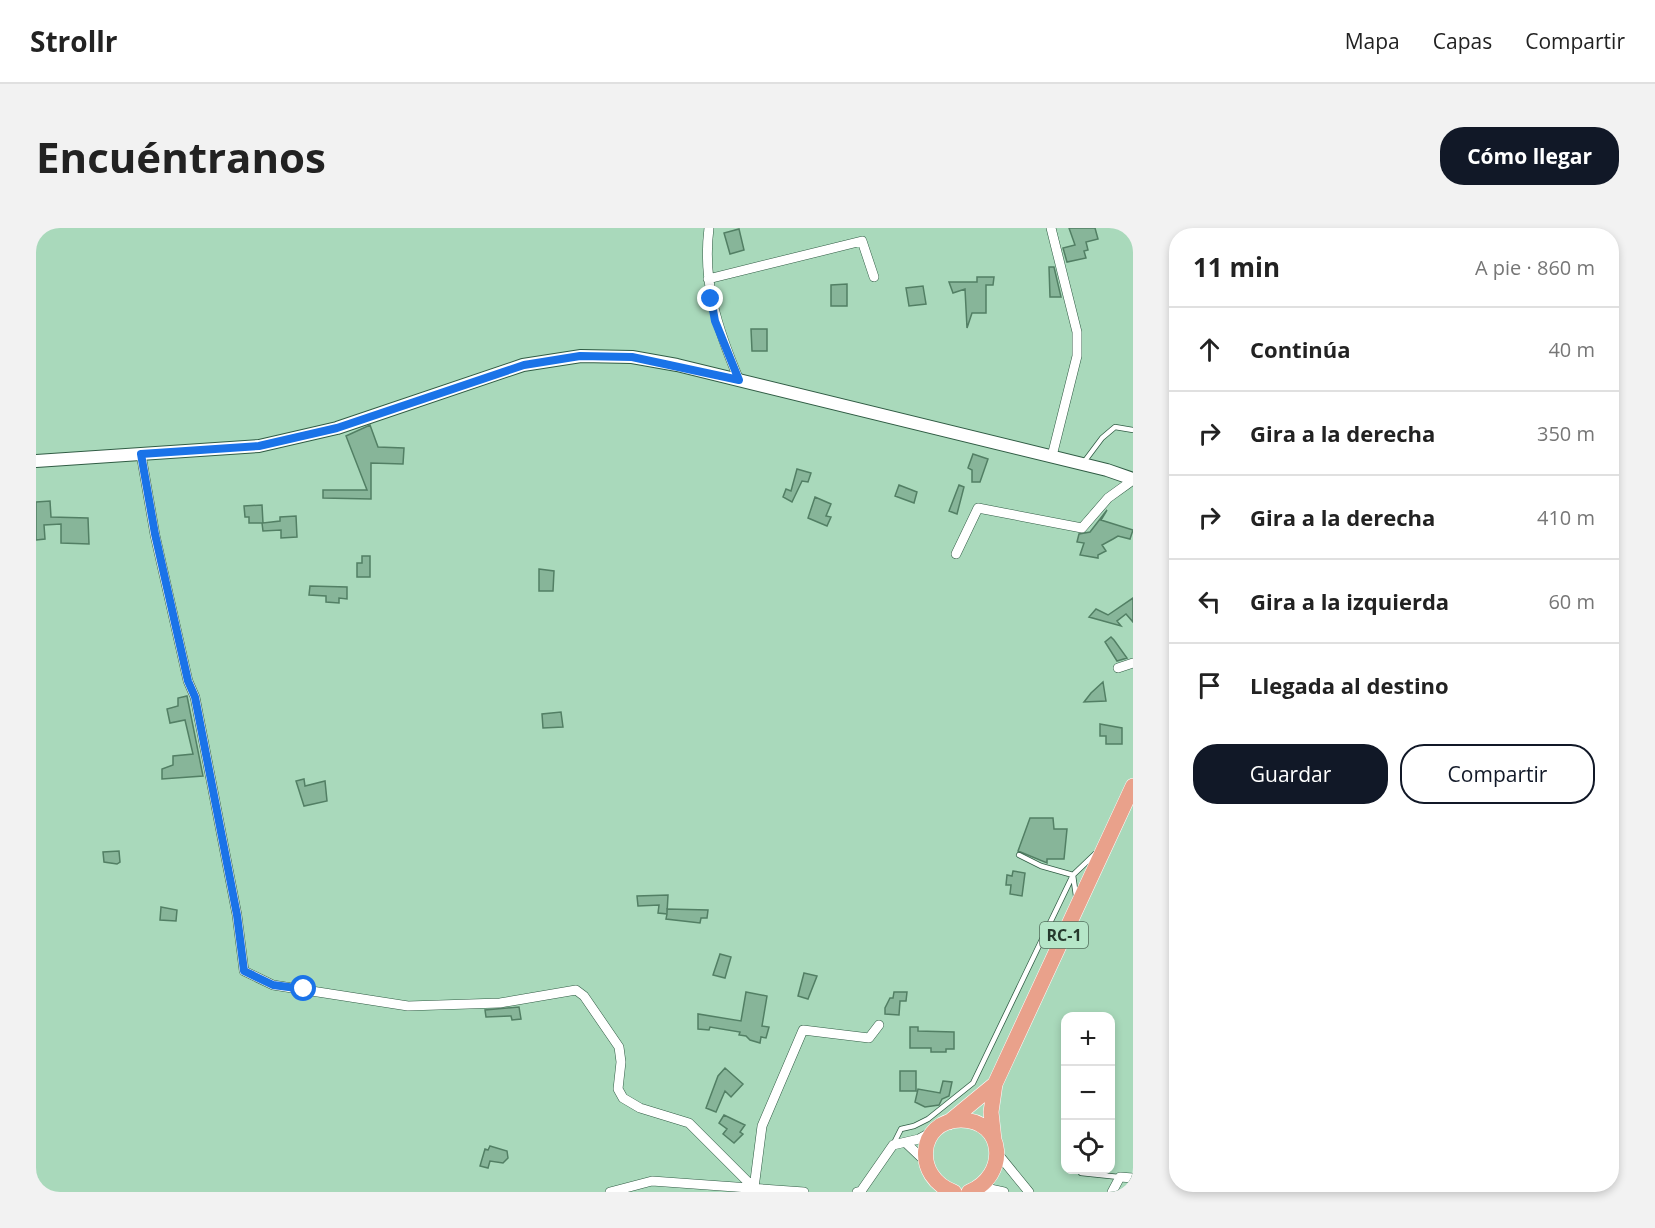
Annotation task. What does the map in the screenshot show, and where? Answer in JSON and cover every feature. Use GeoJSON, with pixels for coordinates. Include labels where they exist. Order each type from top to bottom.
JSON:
{"type":"FeatureCollection","features":[{"type":"Feature","properties":{"kind":"main road","name":"RC-1"},"geometry":{"type":"LineString","coordinates":[[975,1190],[992,1176],[996,1147],[992,1112],[995,1084],[1133,786]]}},
{"type":"Feature","properties":{"kind":"main road","name":"RC-1"},"geometry":{"type":"LineString","coordinates":[[935,1131],[950,1122],[995,1084]]}},
{"type":"Feature","properties":{"kind":"main road"},"geometry":{"type":"LineString","coordinates":[[950,1122],[961,1120],[976,1123],[996,1147]]}},
{"type":"Feature","properties":{"kind":"main road"},"geometry":{"type":"LineString","coordinates":[[935,1131],[925,1149],[925,1161],[932,1186],[954,1192]]}},
{"type":"Feature","properties":{"kind":"street"},"geometry":{"type":"LineString","coordinates":[[709,228],[708,279],[715,321],[739,380]]}},
{"type":"Feature","properties":{"kind":"street"},"geometry":{"type":"LineString","coordinates":[[1051,228],[1077,332],[1077,356],[1052,456]]}},
{"type":"Feature","properties":{"kind":"street"},"geometry":{"type":"LineString","coordinates":[[708,279],[862,240],[874,277]]}},
{"type":"Feature","properties":{"kind":"street"},"geometry":{"type":"LineString","coordinates":[[36,461],[269,444],[337,428],[524,365],[580,356],[632,357],[739,380],[1052,456],[1133,479]]}},
{"type":"Feature","properties":{"kind":"street"},"geometry":{"type":"LineString","coordinates":[[141,454],[155,534],[188,681],[195,697],[237,915],[244,971],[273,985],[408,1006],[500,1003],[576,990],[584,996],[619,1047],[621,1062],[618,1089],[623,1098],[640,1108],[688,1123],[754,1188]]}},
{"type":"Feature","properties":{"kind":"street"},"geometry":{"type":"LineString","coordinates":[[956,554],[978,508],[1082,528],[1108,498],[1133,479]]}},
{"type":"Feature","properties":{"kind":"street"},"geometry":{"type":"LineString","coordinates":[[1118,668],[1133,663]]}},
{"type":"Feature","properties":{"kind":"street"},"geometry":{"type":"LineString","coordinates":[[754,1188],[762,1126],[803,1030],[869,1038],[879,1025]]}},
{"type":"Feature","properties":{"kind":"street"},"geometry":{"type":"LineString","coordinates":[[857,1192],[861,1191],[893,1145],[919,1139],[935,1131]]}},
{"type":"Feature","properties":{"kind":"street"},"geometry":{"type":"LineString","coordinates":[[904,1142],[925,1161]]}},
{"type":"Feature","properties":{"kind":"street"},"geometry":{"type":"LineString","coordinates":[[996,1147],[1029,1192]]}},
{"type":"Feature","properties":{"kind":"street"},"geometry":{"type":"LineString","coordinates":[[1112,1192],[1120,1177],[1133,1178]]}},
{"type":"Feature","properties":{"kind":"street"},"geometry":{"type":"LineString","coordinates":[[610,1192],[652,1181],[804,1192]]}},
{"type":"Feature","properties":{"kind":"street"},"geometry":{"type":"LineString","coordinates":[[975,1190],[1004,1192]]}},
{"type":"Feature","properties":{"kind":"lane"},"geometry":{"type":"LineString","coordinates":[[1082,464],[1102,438],[1115,427],[1133,430]]}},
{"type":"Feature","properties":{"kind":"lane"},"geometry":{"type":"LineString","coordinates":[[893,1145],[901,1129],[928,1119],[973,1083],[1073,875],[1109,839]]}},
{"type":"Feature","properties":{"kind":"lane"},"geometry":{"type":"LineString","coordinates":[[1019,855],[1041,866],[1073,875]]}},
{"type":"Feature","properties":{"kind":"lane"},"geometry":{"type":"LineString","coordinates":[[1073,875],[1077,908]]}},
{"type":"Feature","properties":{"kind":"lane"},"geometry":{"type":"LineString","coordinates":[[1091,1174],[1120,1177]]}},
{"type":"Feature","properties":{"kind":"building"},"geometry":{"type":"Polygon","coordinates":[[[1069,228],[1095,228],[1098,239],[1086,242],[1088,250],[1084,251],[1086,258],[1067,262],[1063,248],[1075,245],[1069,228]]]}},
{"type":"Feature","properties":{"kind":"building"},"geometry":{"type":"Polygon","coordinates":[[[739,229],[744,250],[730,254],[724,233],[739,229]]]}},
{"type":"Feature","properties":{"kind":"building"},"geometry":{"type":"Polygon","coordinates":[[[1049,267],[1054,267],[1061,297],[1050,297],[1049,267]]]}},
{"type":"Feature","properties":{"kind":"building"},"geometry":{"type":"Polygon","coordinates":[[[977,277],[994,277],[993,285],[986,285],[986,313],[972,313],[967,328],[965,289],[953,293],[949,282],[977,282],[977,277]]]}},
{"type":"Feature","properties":{"kind":"building"},"geometry":{"type":"Polygon","coordinates":[[[847,284],[847,306],[831,306],[831,285],[847,284]]]}},
{"type":"Feature","properties":{"kind":"building"},"geometry":{"type":"Polygon","coordinates":[[[923,286],[926,304],[909,306],[906,288],[923,286]]]}},
{"type":"Feature","properties":{"kind":"building"},"geometry":{"type":"Polygon","coordinates":[[[751,329],[767,329],[767,351],[752,351],[751,329]]]}},
{"type":"Feature","properties":{"kind":"building"},"geometry":{"type":"Polygon","coordinates":[[[370,425],[378,447],[404,448],[403,464],[371,463],[371,499],[323,498],[323,490],[367,490],[346,436],[370,425]]]}},
{"type":"Feature","properties":{"kind":"building"},"geometry":{"type":"Polygon","coordinates":[[[973,454],[988,459],[980,482],[972,482],[972,470],[968,468],[973,454]]]}},
{"type":"Feature","properties":{"kind":"building"},"geometry":{"type":"Polygon","coordinates":[[[797,469],[811,473],[808,482],[802,481],[792,502],[783,497],[786,489],[791,491],[797,469]]]}},
{"type":"Feature","properties":{"kind":"building"},"geometry":{"type":"Polygon","coordinates":[[[899,485],[917,492],[914,503],[895,496],[899,485]]]}},
{"type":"Feature","properties":{"kind":"building"},"geometry":{"type":"Polygon","coordinates":[[[959,485],[964,487],[957,514],[949,511],[959,485]]]}},
{"type":"Feature","properties":{"kind":"building"},"geometry":{"type":"Polygon","coordinates":[[[815,497],[831,504],[826,516],[831,517],[827,526],[808,518],[815,497]]]}},
{"type":"Feature","properties":{"kind":"building"},"geometry":{"type":"Polygon","coordinates":[[[50,501],[51,517],[88,518],[89,544],[61,543],[61,524],[44,525],[45,539],[36,540],[36,502],[50,501]]]}},
{"type":"Feature","properties":{"kind":"building"},"geometry":{"type":"Polygon","coordinates":[[[262,505],[263,523],[280,521],[280,517],[296,516],[297,537],[281,538],[281,530],[263,531],[262,523],[249,523],[249,517],[245,517],[244,506],[262,505]]]}},
{"type":"Feature","properties":{"kind":"building"},"geometry":{"type":"Polygon","coordinates":[[[1107,510],[1101,520],[1133,530],[1130,539],[1118,536],[1102,545],[1106,551],[1098,555],[1098,558],[1080,555],[1084,543],[1077,542],[1079,534],[1090,532],[1107,510]]]}},
{"type":"Feature","properties":{"kind":"building"},"geometry":{"type":"Polygon","coordinates":[[[362,556],[370,556],[370,577],[357,577],[357,563],[362,563],[362,556]]]}},
{"type":"Feature","properties":{"kind":"building"},"geometry":{"type":"Polygon","coordinates":[[[539,569],[554,571],[553,591],[539,591],[539,569]]]}},
{"type":"Feature","properties":{"kind":"building"},"geometry":{"type":"Polygon","coordinates":[[[310,586],[347,587],[347,599],[339,598],[339,603],[326,602],[326,596],[309,595],[310,586]]]}},
{"type":"Feature","properties":{"kind":"building"},"geometry":{"type":"Polygon","coordinates":[[[1133,598],[1133,622],[1126,614],[1117,621],[1121,626],[1089,617],[1096,609],[1108,615],[1133,598]]]}},
{"type":"Feature","properties":{"kind":"building"},"geometry":{"type":"Polygon","coordinates":[[[1111,637],[1127,658],[1117,661],[1105,642],[1111,637]]]}},
{"type":"Feature","properties":{"kind":"building"},"geometry":{"type":"Polygon","coordinates":[[[1103,682],[1106,701],[1084,702],[1091,693],[1103,682]]]}},
{"type":"Feature","properties":{"kind":"building"},"geometry":{"type":"Polygon","coordinates":[[[187,696],[203,776],[162,779],[162,769],[173,765],[173,756],[193,754],[185,720],[170,723],[167,709],[178,706],[178,698],[187,696]]]}},
{"type":"Feature","properties":{"kind":"building"},"geometry":{"type":"Polygon","coordinates":[[[561,712],[563,727],[543,728],[542,714],[561,712]]]}},
{"type":"Feature","properties":{"kind":"building"},"geometry":{"type":"Polygon","coordinates":[[[1100,724],[1122,728],[1122,744],[1106,744],[1106,736],[1100,736],[1100,724]]]}},
{"type":"Feature","properties":{"kind":"building"},"geometry":{"type":"Polygon","coordinates":[[[304,779],[305,786],[325,781],[327,801],[304,806],[296,781],[304,779]]]}},
{"type":"Feature","properties":{"kind":"building"},"geometry":{"type":"Polygon","coordinates":[[[1030,818],[1053,818],[1054,829],[1067,829],[1064,859],[1047,859],[1047,863],[1018,851],[1030,818]]]}},
{"type":"Feature","properties":{"kind":"building"},"geometry":{"type":"Polygon","coordinates":[[[119,851],[120,862],[117,864],[104,862],[103,852],[119,851]]]}},
{"type":"Feature","properties":{"kind":"building"},"geometry":{"type":"Polygon","coordinates":[[[1013,871],[1025,873],[1022,896],[1010,894],[1011,885],[1006,885],[1007,875],[1012,876],[1013,871]]]}},
{"type":"Feature","properties":{"kind":"building"},"geometry":{"type":"Polygon","coordinates":[[[668,895],[667,909],[708,910],[707,918],[701,918],[700,923],[666,919],[667,914],[658,913],[659,905],[638,906],[637,896],[668,895]]]}},
{"type":"Feature","properties":{"kind":"building"},"geometry":{"type":"Polygon","coordinates":[[[161,907],[177,910],[176,921],[160,920],[161,907]]]}},
{"type":"Feature","properties":{"kind":"building"},"geometry":{"type":"Polygon","coordinates":[[[720,954],[731,957],[725,978],[713,975],[720,954]]]}},
{"type":"Feature","properties":{"kind":"building"},"geometry":{"type":"Polygon","coordinates":[[[804,973],[817,976],[808,999],[798,996],[804,973]]]}},
{"type":"Feature","properties":{"kind":"building"},"geometry":{"type":"Polygon","coordinates":[[[746,992],[767,996],[762,1026],[769,1027],[766,1038],[761,1037],[760,1043],[739,1035],[740,1032],[710,1027],[709,1030],[698,1029],[698,1014],[741,1021],[746,992]]]}},
{"type":"Feature","properties":{"kind":"building"},"geometry":{"type":"Polygon","coordinates":[[[894,992],[907,992],[906,1001],[900,1001],[899,1015],[885,1014],[885,1008],[890,998],[893,998],[894,992]]]}},
{"type":"Feature","properties":{"kind":"building"},"geometry":{"type":"Polygon","coordinates":[[[519,1007],[521,1019],[512,1020],[511,1016],[486,1017],[485,1010],[519,1007]]]}},
{"type":"Feature","properties":{"kind":"building"},"geometry":{"type":"Polygon","coordinates":[[[910,1027],[918,1027],[918,1031],[954,1032],[954,1049],[946,1049],[946,1052],[931,1052],[931,1048],[910,1048],[910,1027]]]}},
{"type":"Feature","properties":{"kind":"building"},"geometry":{"type":"Polygon","coordinates":[[[725,1068],[743,1084],[731,1097],[725,1091],[716,1112],[706,1108],[718,1076],[725,1068]]]}},
{"type":"Feature","properties":{"kind":"building"},"geometry":{"type":"Polygon","coordinates":[[[900,1071],[916,1071],[916,1091],[900,1091],[900,1071]]]}},
{"type":"Feature","properties":{"kind":"building"},"geometry":{"type":"Polygon","coordinates":[[[943,1081],[952,1082],[949,1096],[942,1099],[939,1105],[925,1107],[915,1102],[918,1089],[940,1093],[943,1081]]]}},
{"type":"Feature","properties":{"kind":"building"},"geometry":{"type":"Polygon","coordinates":[[[724,1115],[745,1125],[740,1132],[743,1134],[734,1143],[723,1134],[727,1129],[719,1123],[724,1115]]]}},
{"type":"Feature","properties":{"kind":"building"},"geometry":{"type":"Polygon","coordinates":[[[490,1146],[507,1151],[508,1158],[503,1163],[490,1161],[488,1168],[480,1166],[485,1149],[488,1150],[490,1146]]]}},
{"type":"Feature","properties":{"kind":"route"},"geometry":{"type":"LineString","coordinates":[[304,989],[273,985],[244,971],[237,915],[195,697],[188,681],[168,593],[141,454],[259,446],[337,428],[524,365],[580,356],[632,357],[739,380],[715,321],[711,299]]}}]}
